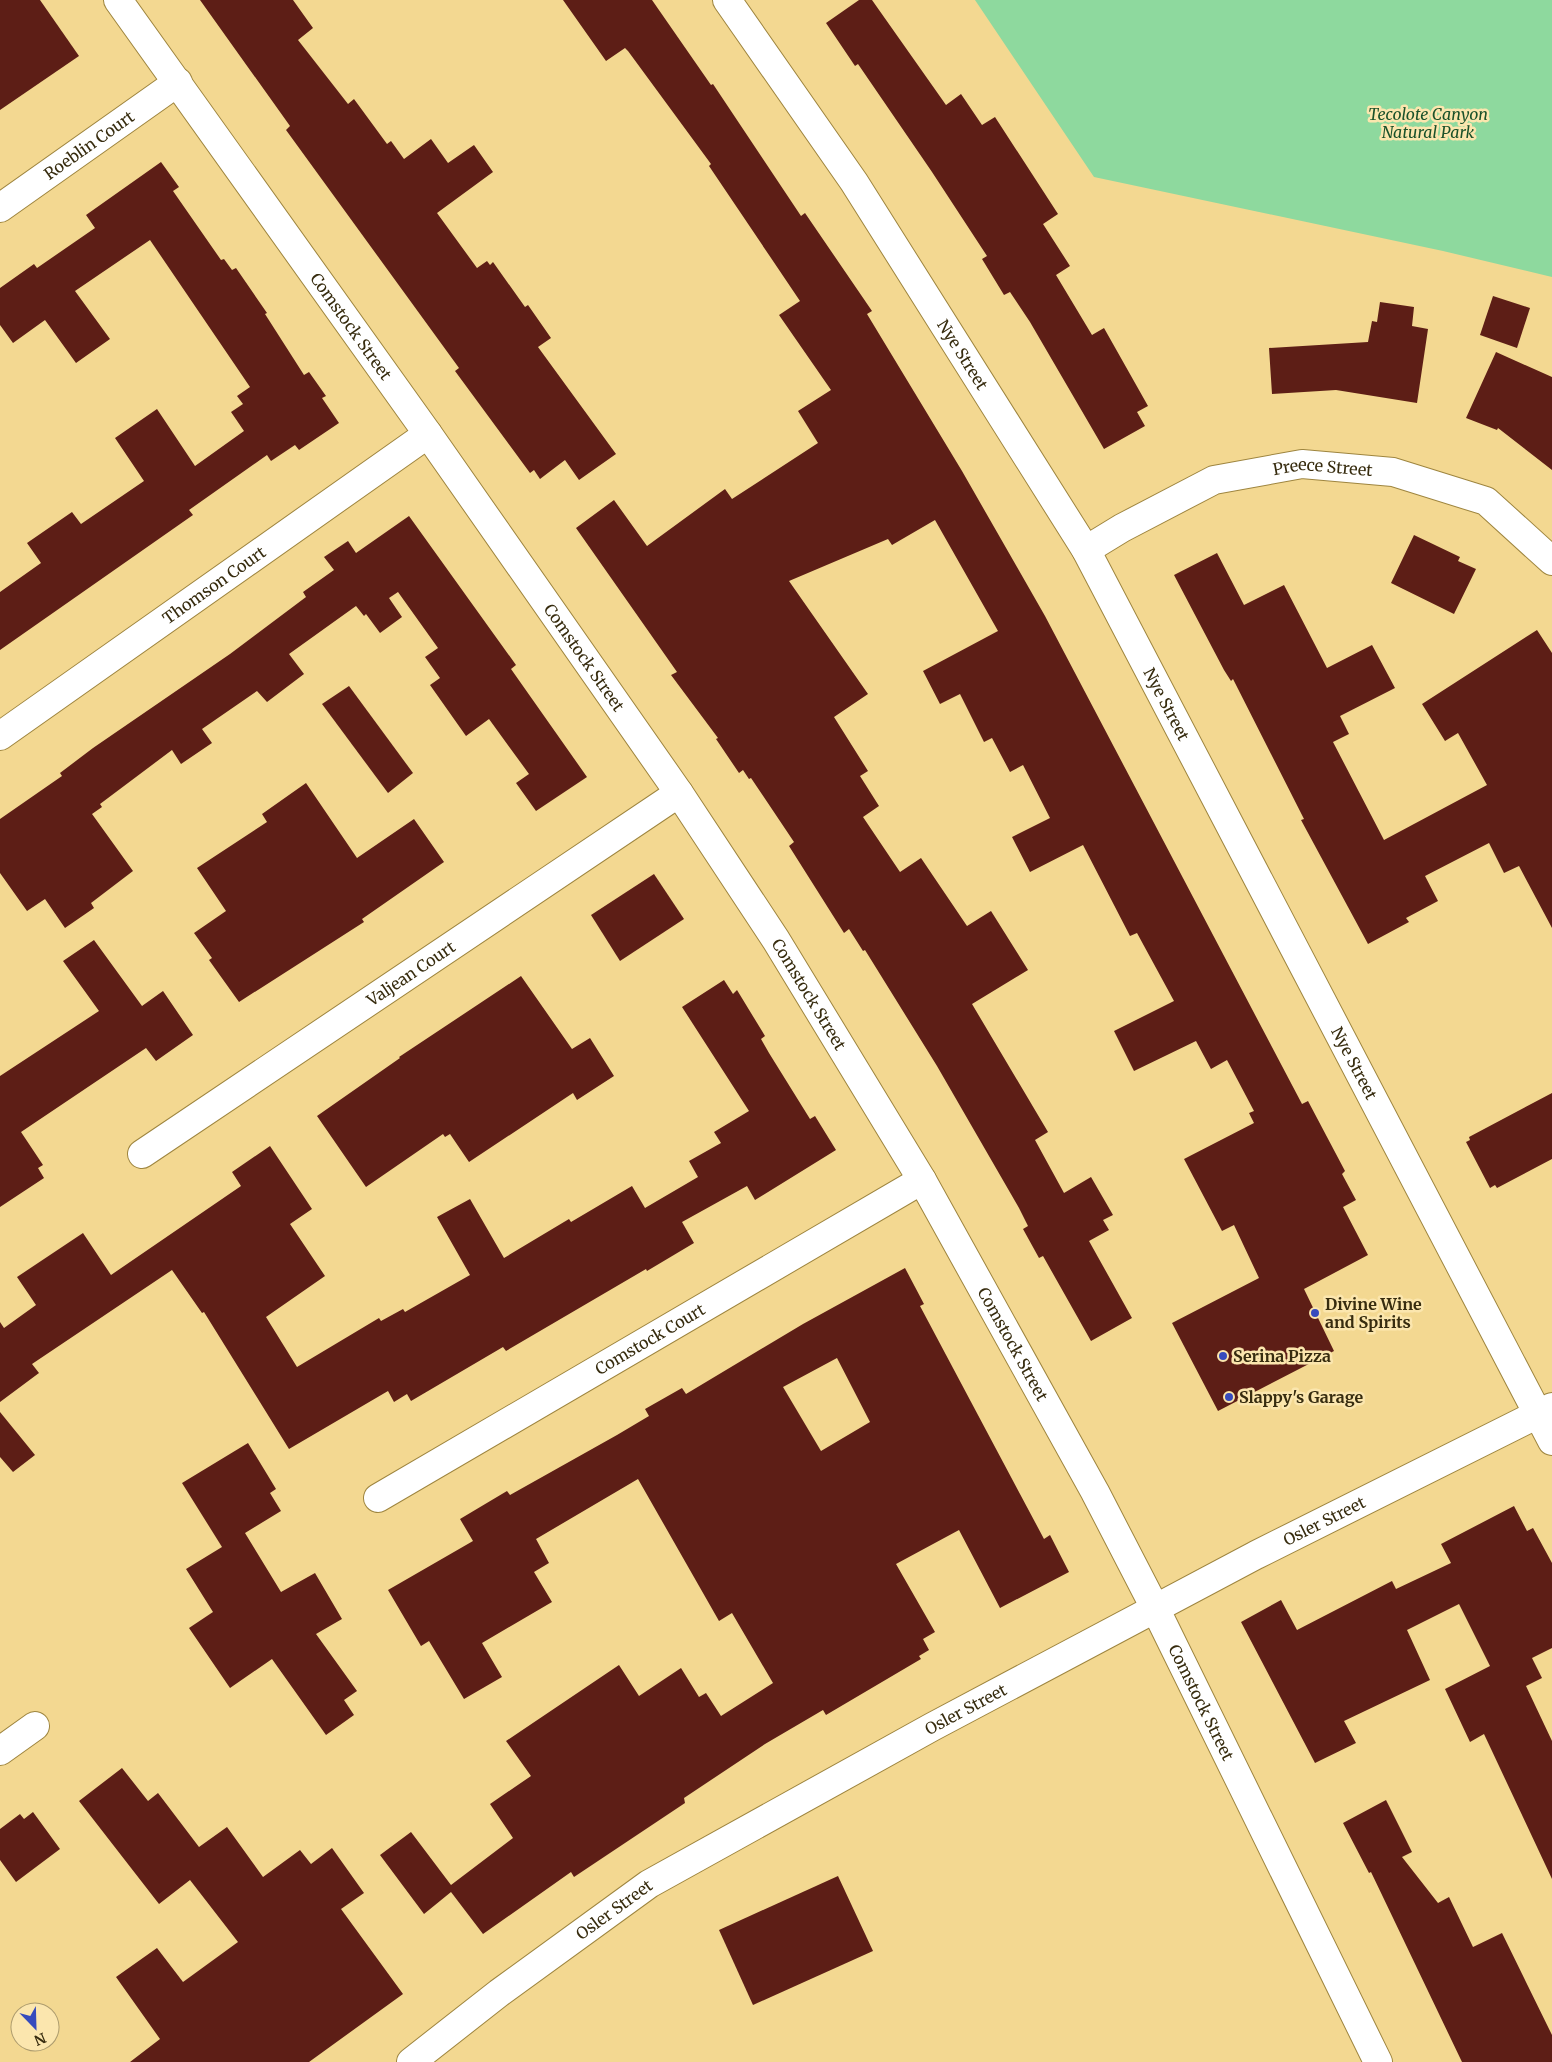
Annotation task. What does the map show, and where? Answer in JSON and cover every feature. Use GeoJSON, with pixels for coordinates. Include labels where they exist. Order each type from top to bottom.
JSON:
{"type":"FeatureCollection","features":[{"type":"Feature","properties":{"kind":"street","name":"Comstock Street"},"geometry":{"type":"LineString","coordinates":[[118,0],[428,434],[679,792],[776,940],[922,1180],[1091,1484],[1156,1610],[1378,2062]]}},
{"type":"Feature","properties":{"kind":"street","name":"Nye Street"},"geometry":{"type":"LineString","coordinates":[[727,0],[854,182],[1086,550],[1458,1265],[1545,1410],[1552,1442]]}},
{"type":"Feature","properties":{"kind":"street","name":"Roeblin Court"},"geometry":{"type":"LineString","coordinates":[[0,208],[178,82]]}},
{"type":"Feature","properties":{"kind":"street","name":"Thomson Court"},"geometry":{"type":"LineString","coordinates":[[0,736],[428,434]]}},
{"type":"Feature","properties":{"kind":"street","name":"Preece Street"},"geometry":{"type":"LineString","coordinates":[[1086,550],[1122,528],[1214,480],[1302,464],[1393,472],[1486,501],[1552,561]]}},
{"type":"Feature","properties":{"kind":"street","name":"Valjean Court"},"geometry":{"type":"LineString","coordinates":[[142,1154],[679,792]]}},
{"type":"Feature","properties":{"kind":"street","name":"Comstock Court"},"geometry":{"type":"LineString","coordinates":[[378,1498],[922,1180]]}},
{"type":"Feature","properties":{"kind":"street","name":"Osler Street"},"geometry":{"type":"LineString","coordinates":[[411,2062],[499,1993],[649,1884],[932,1727],[1265,1551],[1545,1410]]}},
{"type":"Feature","properties":{"kind":"street"},"geometry":{"type":"LineString","coordinates":[[0,1751],[35,1726]]}},
{"type":"Feature","properties":{"kind":"green space","name":"Tecolote Canyon Natural Park"},"geometry":{"type":"Polygon","coordinates":[[[975,0],[1552,0],[1552,277],[1443,251],[1094,177],[975,0]]]}},
{"type":"Feature","properties":{"kind":"building"},"geometry":{"type":"Polygon","coordinates":[[[0,0],[40,0],[79,56],[0,110],[0,0]]]}},
{"type":"Feature","properties":{"kind":"building"},"geometry":{"type":"Polygon","coordinates":[[[200,0],[293,0],[313,28],[298,40],[348,104],[354,99],[387,144],[391,141],[404,159],[431,139],[448,163],[474,145],[493,172],[437,213],[477,268],[487,261],[490,265],[493,262],[525,307],[528,305],[551,338],[538,347],[616,454],[579,480],[565,460],[540,479],[534,470],[530,473],[455,371],[459,368],[286,130],[290,126],[200,0]]]}},
{"type":"Feature","properties":{"kind":"building"},"geometry":{"type":"Polygon","coordinates":[[[563,0],[652,0],[711,85],[713,84],[801,216],[805,213],[872,311],[867,314],[962,471],[1045,616],[1302,1104],[1308,1101],[1345,1171],[1342,1174],[1356,1200],[1343,1207],[1368,1255],[1304,1289],[1334,1351],[1218,1411],[1172,1323],[1259,1278],[1234,1225],[1222,1231],[1184,1159],[1254,1123],[1249,1113],[1254,1111],[1227,1060],[1211,1069],[1196,1041],[1134,1071],[1114,1031],[1174,1001],[1137,933],[1130,936],[1083,845],[1030,872],[1012,837],[1050,818],[1023,765],[1010,772],[992,738],[984,742],[960,694],[940,704],[923,671],[998,631],[935,520],[892,545],[888,539],[789,581],[868,694],[834,717],[868,771],[860,776],[879,806],[863,817],[900,872],[921,858],[967,926],[991,911],[1028,970],[972,1004],[1048,1132],[1035,1140],[1064,1193],[1091,1177],[1113,1215],[1103,1220],[1109,1230],[1089,1241],[1132,1318],[1091,1341],[1043,1256],[1039,1258],[1023,1229],[1028,1226],[1019,1208],[937,1066],[865,950],[863,951],[849,929],[844,933],[789,846],[794,842],[751,778],[749,779],[743,770],[739,773],[716,739],[718,738],[671,675],[677,672],[576,528],[614,500],[647,546],[725,489],[732,499],[818,443],[798,411],[831,390],[779,315],[800,301],[709,166],[711,164],[628,51],[625,48],[606,61],[563,0]]]}},
{"type":"Feature","properties":{"kind":"building"},"geometry":{"type":"Polygon","coordinates":[[[859,0],[872,0],[946,105],[961,94],[982,125],[995,117],[1058,214],[1043,224],[1070,266],[1056,275],[1092,335],[1104,328],[1148,406],[1137,412],[1145,426],[1104,449],[1030,322],[1010,292],[1004,295],[982,259],[987,256],[858,64],[855,66],[826,23],[859,0]]]}},
{"type":"Feature","properties":{"kind":"building"},"geometry":{"type":"Polygon","coordinates":[[[161,162],[179,187],[173,191],[221,260],[224,259],[232,270],[236,268],[267,313],[265,314],[304,375],[309,372],[326,396],[322,398],[339,423],[299,450],[295,445],[271,461],[267,455],[189,510],[193,515],[0,650],[0,592],[41,563],[27,543],[72,512],[81,524],[144,481],[115,438],[157,409],[195,466],[244,431],[231,412],[243,404],[237,396],[250,387],[150,240],[75,291],[110,339],[76,363],[45,320],[13,343],[0,325],[0,288],[34,264],[37,268],[95,228],[86,215],[161,162]]]}},
{"type":"Feature","properties":{"kind":"building"},"geometry":{"type":"Polygon","coordinates":[[[1493,296],[1530,308],[1517,348],[1480,335],[1493,296]]]}},
{"type":"Feature","properties":{"kind":"building"},"geometry":{"type":"Polygon","coordinates":[[[1380,302],[1414,307],[1412,326],[1428,329],[1417,403],[1336,390],[1272,394],[1269,348],[1368,342],[1372,321],[1377,322],[1380,302]]]}},
{"type":"Feature","properties":{"kind":"building"},"geometry":{"type":"Polygon","coordinates":[[[1496,352],[1552,377],[1552,470],[1498,428],[1497,430],[1466,418],[1496,352]]]}},
{"type":"Feature","properties":{"kind":"building"},"geometry":{"type":"Polygon","coordinates":[[[409,516],[516,665],[511,669],[587,777],[536,811],[516,783],[529,774],[489,719],[466,736],[430,685],[440,678],[425,657],[438,648],[398,592],[389,598],[402,617],[380,633],[366,614],[364,616],[356,606],[289,654],[304,674],[267,702],[257,691],[202,729],[212,743],[181,764],[172,750],[100,804],[102,807],[92,814],[133,871],[91,903],[94,908],[65,928],[45,899],[27,911],[0,873],[0,819],[62,776],[60,773],[93,748],[230,654],[306,597],[303,592],[334,570],[324,557],[348,541],[356,553],[409,516]]]}},
{"type":"Feature","properties":{"kind":"building"},"geometry":{"type":"Polygon","coordinates":[[[1414,535],[1460,557],[1458,561],[1476,569],[1454,614],[1391,583],[1414,535]]]}},
{"type":"Feature","properties":{"kind":"building"},"geometry":{"type":"Polygon","coordinates":[[[1217,553],[1244,605],[1284,585],[1327,668],[1372,645],[1395,688],[1340,716],[1349,734],[1333,742],[1384,840],[1487,785],[1458,733],[1445,741],[1422,704],[1537,630],[1552,653],[1552,928],[1519,866],[1504,873],[1489,843],[1425,876],[1438,901],[1406,918],[1409,922],[1368,944],[1301,820],[1304,819],[1233,679],[1231,681],[1224,670],[1174,575],[1217,553]]]}},
{"type":"Feature","properties":{"kind":"building"},"geometry":{"type":"Polygon","coordinates":[[[349,686],[413,773],[388,793],[322,704],[349,686]]]}},
{"type":"Feature","properties":{"kind":"building"},"geometry":{"type":"Polygon","coordinates":[[[306,783],[357,858],[414,819],[444,862],[362,919],[364,922],[239,1002],[209,960],[212,958],[194,933],[226,911],[197,868],[267,822],[262,814],[306,783]]]}},
{"type":"Feature","properties":{"kind":"building"},"geometry":{"type":"Polygon","coordinates":[[[654,874],[684,919],[620,961],[591,915],[654,874]]]}},
{"type":"Feature","properties":{"kind":"building"},"geometry":{"type":"Polygon","coordinates":[[[94,940],[142,1006],[163,991],[193,1035],[156,1061],[146,1048],[21,1132],[43,1165],[38,1168],[44,1178],[0,1207],[0,1076],[99,1011],[63,961],[94,940]]]}},
{"type":"Feature","properties":{"kind":"building"},"geometry":{"type":"Polygon","coordinates":[[[521,976],[572,1049],[590,1038],[614,1076],[577,1100],[573,1093],[469,1162],[450,1134],[445,1137],[443,1134],[366,1187],[317,1116],[399,1057],[521,976]]]}},
{"type":"Feature","properties":{"kind":"building"},"geometry":{"type":"Polygon","coordinates":[[[724,980],[733,994],[737,990],[765,1036],[761,1039],[769,1053],[810,1119],[815,1116],[836,1150],[755,1200],[747,1186],[682,1222],[694,1243],[647,1271],[646,1269],[506,1351],[503,1347],[411,1401],[407,1394],[394,1402],[388,1391],[289,1449],[204,1312],[202,1313],[172,1270],[32,1364],[39,1373],[0,1402],[0,1322],[4,1328],[36,1305],[17,1277],[83,1233],[111,1275],[241,1186],[232,1172],[270,1146],[312,1209],[290,1224],[325,1276],[266,1317],[297,1367],[379,1318],[381,1321],[403,1309],[405,1312],[470,1275],[437,1217],[470,1199],[504,1258],[569,1219],[571,1222],[632,1186],[645,1208],[698,1177],[689,1161],[721,1143],[714,1132],[749,1111],[682,1007],[724,980]]]}},
{"type":"Feature","properties":{"kind":"building"},"geometry":{"type":"Polygon","coordinates":[[[1552,1093],[1552,1159],[1497,1188],[1495,1185],[1490,1188],[1466,1142],[1470,1140],[1469,1137],[1552,1093]]]}},
{"type":"Feature","properties":{"kind":"building"},"geometry":{"type":"Polygon","coordinates":[[[905,1268],[924,1304],[920,1306],[1044,1539],[1050,1535],[1069,1572],[1000,1608],[959,1530],[896,1564],[935,1632],[923,1639],[929,1650],[919,1656],[921,1659],[826,1715],[823,1710],[765,1744],[684,1798],[685,1803],[574,1877],[571,1872],[483,1934],[451,1892],[424,1914],[380,1855],[411,1832],[451,1885],[513,1838],[490,1804],[531,1776],[506,1741],[619,1665],[639,1696],[681,1668],[699,1697],[706,1693],[721,1716],[773,1683],[732,1613],[719,1621],[638,1479],[536,1539],[549,1563],[534,1572],[552,1602],[482,1643],[502,1677],[464,1699],[429,1641],[421,1646],[388,1590],[473,1541],[460,1519],[507,1491],[510,1495],[617,1435],[649,1416],[645,1409],[682,1388],[686,1394],[803,1324],[905,1268]],[[837,1358],[783,1387],[821,1451],[870,1422],[837,1358]]]}},
{"type":"Feature","properties":{"kind":"building"},"geometry":{"type":"Polygon","coordinates":[[[0,1412],[35,1455],[13,1472],[0,1457],[0,1412]]]}},
{"type":"Feature","properties":{"kind":"building"},"geometry":{"type":"Polygon","coordinates":[[[248,1443],[276,1489],[270,1493],[281,1511],[245,1533],[281,1592],[315,1573],[342,1619],[316,1634],[357,1691],[344,1700],[354,1715],[326,1735],[272,1659],[230,1688],[189,1628],[213,1612],[186,1569],[222,1547],[182,1483],[248,1443]]]}},
{"type":"Feature","properties":{"kind":"building"},"geometry":{"type":"Polygon","coordinates":[[[1514,1506],[1527,1531],[1533,1528],[1552,1563],[1552,1648],[1532,1658],[1542,1678],[1526,1686],[1552,1741],[1552,1879],[1484,1734],[1470,1742],[1445,1689],[1490,1666],[1459,1604],[1407,1630],[1430,1680],[1344,1721],[1356,1743],[1315,1763],[1241,1622],[1281,1600],[1297,1630],[1392,1581],[1396,1589],[1451,1563],[1441,1544],[1514,1506]]]}},
{"type":"Feature","properties":{"kind":"building"},"geometry":{"type":"Polygon","coordinates":[[[122,1768],[148,1801],[158,1793],[199,1847],[227,1827],[263,1877],[300,1850],[311,1864],[332,1848],[364,1893],[341,1909],[403,1994],[309,2062],[130,2062],[160,2039],[116,1977],[157,1948],[183,1982],[238,1942],[190,1880],[159,1904],[79,1801],[122,1768]]]}},
{"type":"Feature","properties":{"kind":"building"},"geometry":{"type":"Polygon","coordinates":[[[1386,1800],[1412,1852],[1402,1857],[1438,1903],[1449,1897],[1473,1947],[1502,1933],[1552,2035],[1552,2062],[1462,2062],[1371,1872],[1369,1873],[1343,1823],[1386,1800]]]}},
{"type":"Feature","properties":{"kind":"building"},"geometry":{"type":"Polygon","coordinates":[[[33,1812],[60,1849],[16,1882],[0,1860],[0,1829],[20,1814],[24,1819],[33,1812]]]}},
{"type":"Feature","properties":{"kind":"building"},"geometry":{"type":"Polygon","coordinates":[[[838,1876],[873,1951],[753,2005],[719,1930],[838,1876]]]}},
{"type":"Feature","properties":{"kind":"place","name":"Divine Wine and Spirits"},"geometry":{"type":"Point","coordinates":[1315,1313]}},
{"type":"Feature","properties":{"kind":"place","name":"Serina Pizza"},"geometry":{"type":"Point","coordinates":[1223,1356]}},
{"type":"Feature","properties":{"kind":"place","name":"Slappy's Garage"},"geometry":{"type":"Point","coordinates":[1229,1397]}}]}
